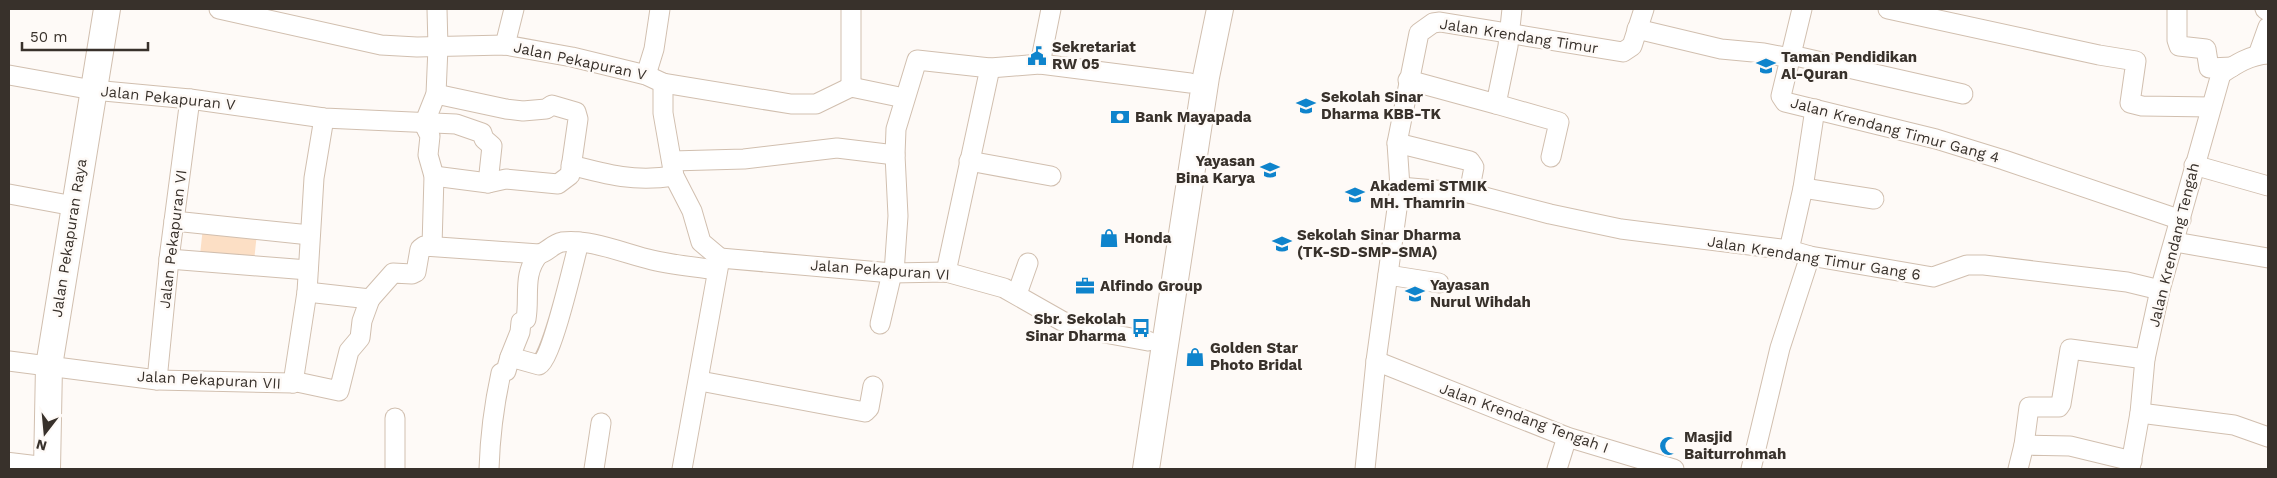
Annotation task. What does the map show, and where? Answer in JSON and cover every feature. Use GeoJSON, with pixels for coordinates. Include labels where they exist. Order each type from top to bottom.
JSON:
{"type":"FeatureCollection","features":[{"type":"Feature","properties":{"kind":"main road","name":"Jalan Pekapuran Raya"},"geometry":{"type":"LineString","coordinates":[[47,469],[49,366],[107,9]]}},
{"type":"Feature","properties":{"kind":"main road"},"geometry":{"type":"LineString","coordinates":[[1164,300],[1171,213],[1203,9]]}},
{"type":"Feature","properties":{"kind":"main road"},"geometry":{"type":"LineString","coordinates":[[1130,469],[1142,441],[1156,343],[1220,9]]}},
{"type":"Feature","properties":{"kind":"main road"},"geometry":{"type":"LineString","coordinates":[[1142,441],[1146,469]]}},
{"type":"Feature","properties":{"kind":"main road"},"geometry":{"type":"LineString","coordinates":[[9,466],[34,469]]}},
{"type":"Feature","properties":{"kind":"street","name":"Jalan Pekapuran V"},"geometry":{"type":"LineString","coordinates":[[219,9],[364,42],[400,47],[505,45],[572,57],[654,79],[663,113],[673,168],[692,211],[701,242],[718,264]]}},
{"type":"Feature","properties":{"kind":"street"},"geometry":{"type":"LineString","coordinates":[[432,246],[434,176],[428,155],[430,136],[424,124],[436,94],[437,9]]}},
{"type":"Feature","properties":{"kind":"street"},"geometry":{"type":"LineString","coordinates":[[505,45],[514,9]]}},
{"type":"Feature","properties":{"kind":"street"},"geometry":{"type":"LineString","coordinates":[[660,9],[654,49],[654,79],[791,104],[816,104],[851,88],[904,98]]}},
{"type":"Feature","properties":{"kind":"street"},"geometry":{"type":"LineString","coordinates":[[851,9],[851,88]]}},
{"type":"Feature","properties":{"kind":"street"},"geometry":{"type":"LineString","coordinates":[[1040,64],[1051,9]]}},
{"type":"Feature","properties":{"kind":"street"},"geometry":{"type":"LineString","coordinates":[[1496,104],[1508,46],[1512,9]]}},
{"type":"Feature","properties":{"kind":"street","name":"Jalan Krendang Timur"},"geometry":{"type":"LineString","coordinates":[[1364,469],[1376,361],[1400,187],[1397,142],[1419,33],[1432,23],[1509,33],[1623,52],[1632,46],[1644,9]]}},
{"type":"Feature","properties":{"kind":"street","name":"Jalan Krendang Timur Gang 4"},"geometry":{"type":"LineString","coordinates":[[1802,9],[1781,96],[1782,100],[1962,147],[2181,220]]}},
{"type":"Feature","properties":{"kind":"street"},"geometry":{"type":"LineString","coordinates":[[1888,9],[2099,55],[2136,61],[2130,103],[2142,106],[2211,107]]}},
{"type":"Feature","properties":{"kind":"street"},"geometry":{"type":"LineString","coordinates":[[2177,9],[2177,40],[2179,46],[2206,49],[2207,66],[2209,68],[2232,67]]}},
{"type":"Feature","properties":{"kind":"street"},"geometry":{"type":"LineString","coordinates":[[2263,55],[2268,27]]}},
{"type":"Feature","properties":{"kind":"street"},"geometry":{"type":"LineString","coordinates":[[1637,29],[1721,49],[1790,56],[1963,94]]}},
{"type":"Feature","properties":{"kind":"street","name":"Jalan Krendang Tengah"},"geometry":{"type":"LineString","coordinates":[[2131,465],[2140,413],[2145,359],[2160,290],[2221,74],[2232,67],[2263,55]]}},
{"type":"Feature","properties":{"kind":"street"},"geometry":{"type":"LineString","coordinates":[[880,324],[893,273],[898,216],[895,154],[896,129],[917,60],[990,68],[1040,64],[1190,83]]}},
{"type":"Feature","properties":{"kind":"street"},"geometry":{"type":"LineString","coordinates":[[946,272],[990,68]]}},
{"type":"Feature","properties":{"kind":"street","name":"Jalan Pekapuran V"},"geometry":{"type":"LineString","coordinates":[[9,75],[93,90],[190,99],[324,118],[456,124],[482,133],[493,149],[488,183]]}},
{"type":"Feature","properties":{"kind":"street"},"geometry":{"type":"LineString","coordinates":[[1408,80],[1559,122],[1551,157]]}},
{"type":"Feature","properties":{"kind":"street"},"geometry":{"type":"LineString","coordinates":[[434,176],[488,183],[506,179],[558,184],[570,176],[578,119],[576,112],[552,105],[542,109],[506,109],[436,94]]}},
{"type":"Feature","properties":{"kind":"street","name":"Jalan Pekapuran VI"},"geometry":{"type":"LineString","coordinates":[[157,380],[169,259],[190,99]]}},
{"type":"Feature","properties":{"kind":"street"},"geometry":{"type":"LineString","coordinates":[[1789,250],[1803,188],[1815,109]]}},
{"type":"Feature","properties":{"kind":"street","name":"Jalan Pekapuran VII"},"geometry":{"type":"LineString","coordinates":[[9,361],[157,380],[293,384],[307,292],[314,178],[324,118]]}},
{"type":"Feature","properties":{"kind":"street"},"geometry":{"type":"LineString","coordinates":[[1397,142],[1470,161],[1474,168],[1469,193]]}},
{"type":"Feature","properties":{"kind":"street"},"geometry":{"type":"LineString","coordinates":[[571,165],[615,177],[644,180],[673,168],[837,148],[895,154]]}},
{"type":"Feature","properties":{"kind":"street"},"geometry":{"type":"LineString","coordinates":[[969,161],[1050,176]]}},
{"type":"Feature","properties":{"kind":"street"},"geometry":{"type":"LineString","coordinates":[[2194,165],[2268,186]]}},
{"type":"Feature","properties":{"kind":"street","name":"Jalan Krendang Timur Gang 6"},"geometry":{"type":"LineString","coordinates":[[1400,187],[1469,193],[1550,214],[1620,229],[1789,250],[1810,256],[1934,277],[1967,265],[1984,265],[2119,280],[2160,290]]}},
{"type":"Feature","properties":{"kind":"street"},"geometry":{"type":"LineString","coordinates":[[1803,188],[1874,199]]}},
{"type":"Feature","properties":{"kind":"street"},"geometry":{"type":"LineString","coordinates":[[9,194],[74,206]]}},
{"type":"Feature","properties":{"kind":"street"},"geometry":{"type":"LineString","coordinates":[[174,221],[310,235]]}},
{"type":"Feature","properties":{"kind":"street"},"geometry":{"type":"LineString","coordinates":[[489,469],[495,400],[501,373],[506,371],[510,357],[520,332],[520,322],[526,319],[526,286],[532,262],[539,254],[561,242],[579,242],[551,347],[543,363],[539,364],[510,357]]}},
{"type":"Feature","properties":{"kind":"street","name":"Jalan Pekapuran VI"},"geometry":{"type":"LineString","coordinates":[[579,242],[655,260],[893,273],[946,272],[1004,288],[1062,321],[1114,336],[1156,343]]}},
{"type":"Feature","properties":{"kind":"street"},"geometry":{"type":"LineString","coordinates":[[2175,242],[2268,258]]}},
{"type":"Feature","properties":{"kind":"street"},"geometry":{"type":"LineString","coordinates":[[293,384],[306,383],[333,390],[341,390],[349,352],[360,338],[362,322],[370,299],[393,272],[412,274],[416,272],[422,247],[432,246],[539,254]]}},
{"type":"Feature","properties":{"kind":"street"},"geometry":{"type":"LineString","coordinates":[[1751,469],[1780,348],[1801,290],[1810,256]]}},
{"type":"Feature","properties":{"kind":"street"},"geometry":{"type":"LineString","coordinates":[[169,259],[308,270]]}},
{"type":"Feature","properties":{"kind":"street"},"geometry":{"type":"LineString","coordinates":[[1016,294],[1028,263]]}},
{"type":"Feature","properties":{"kind":"street"},"geometry":{"type":"LineString","coordinates":[[682,469],[700,381],[718,264]]}},
{"type":"Feature","properties":{"kind":"street"},"geometry":{"type":"LineString","coordinates":[[1388,275],[1439,283]]}},
{"type":"Feature","properties":{"kind":"street"},"geometry":{"type":"LineString","coordinates":[[307,292],[370,299]]}},
{"type":"Feature","properties":{"kind":"street"},"geometry":{"type":"LineString","coordinates":[[2018,469],[2024,445],[2029,407],[2059,407],[2062,404],[2070,349],[2145,359]]}},
{"type":"Feature","properties":{"kind":"street","name":"Jalan Krendang Tengah I"},"geometry":{"type":"LineString","coordinates":[[1376,361],[1567,437],[1674,469]]}},
{"type":"Feature","properties":{"kind":"street"},"geometry":{"type":"LineString","coordinates":[[700,381],[864,412],[869,408],[873,386]]}},
{"type":"Feature","properties":{"kind":"street"},"geometry":{"type":"LineString","coordinates":[[2140,413],[2234,425],[2268,436]]}},
{"type":"Feature","properties":{"kind":"street"},"geometry":{"type":"LineString","coordinates":[[395,418],[395,469]]}},
{"type":"Feature","properties":{"kind":"street"},"geometry":{"type":"LineString","coordinates":[[594,469],[601,423]]}},
{"type":"Feature","properties":{"kind":"street"},"geometry":{"type":"LineString","coordinates":[[1557,469],[1567,437]]}},
{"type":"Feature","properties":{"kind":"street"},"geometry":{"type":"LineString","coordinates":[[2024,445],[2070,446],[2131,465]]}},
{"type":"Feature","properties":{"kind":"shaded area"},"geometry":{"type":"Polygon","coordinates":[[[203,227],[257,233],[254,261],[200,255],[203,227]]]}},
{"type":"Feature","properties":{"kind":"place","name":"Sekretariat RW 05"},"geometry":{"type":"Point","coordinates":[1037,56]}},
{"type":"Feature","properties":{"kind":"place","name":"Taman Pendidikan Al-Quran"},"geometry":{"type":"Point","coordinates":[1766,66]}},
{"type":"Feature","properties":{"kind":"place","name":"Sekolah Sinar Dharma KBB-TK"},"geometry":{"type":"Point","coordinates":[1306,106]}},
{"type":"Feature","properties":{"kind":"place","name":"Bank Mayapada"},"geometry":{"type":"Point","coordinates":[1120,117]}},
{"type":"Feature","properties":{"kind":"place","name":"Yayasan Bina Karya"},"geometry":{"type":"Point","coordinates":[1270,170]}},
{"type":"Feature","properties":{"kind":"place","name":"Akademi STMIK MH. Thamrin"},"geometry":{"type":"Point","coordinates":[1355,195]}},
{"type":"Feature","properties":{"kind":"place","name":"Honda"},"geometry":{"type":"Point","coordinates":[1109,238]}},
{"type":"Feature","properties":{"kind":"place","name":"Sekolah Sinar Dharma (TK-SD-SMP-SMA)"},"geometry":{"type":"Point","coordinates":[1282,244]}},
{"type":"Feature","properties":{"kind":"place","name":"Alfindo Group"},"geometry":{"type":"Point","coordinates":[1085,286]}},
{"type":"Feature","properties":{"kind":"place","name":"Yayasan Nurul Wihdah"},"geometry":{"type":"Point","coordinates":[1415,294]}},
{"type":"Feature","properties":{"kind":"place","name":"Sbr. Sekolah Sinar Dharma"},"geometry":{"type":"Point","coordinates":[1141,328]}},
{"type":"Feature","properties":{"kind":"place","name":"Golden Star Photo Bridal"},"geometry":{"type":"Point","coordinates":[1195,357]}},
{"type":"Feature","properties":{"kind":"place","name":"Masjid Baiturrohmah"},"geometry":{"type":"Point","coordinates":[1669,446]}}]}
